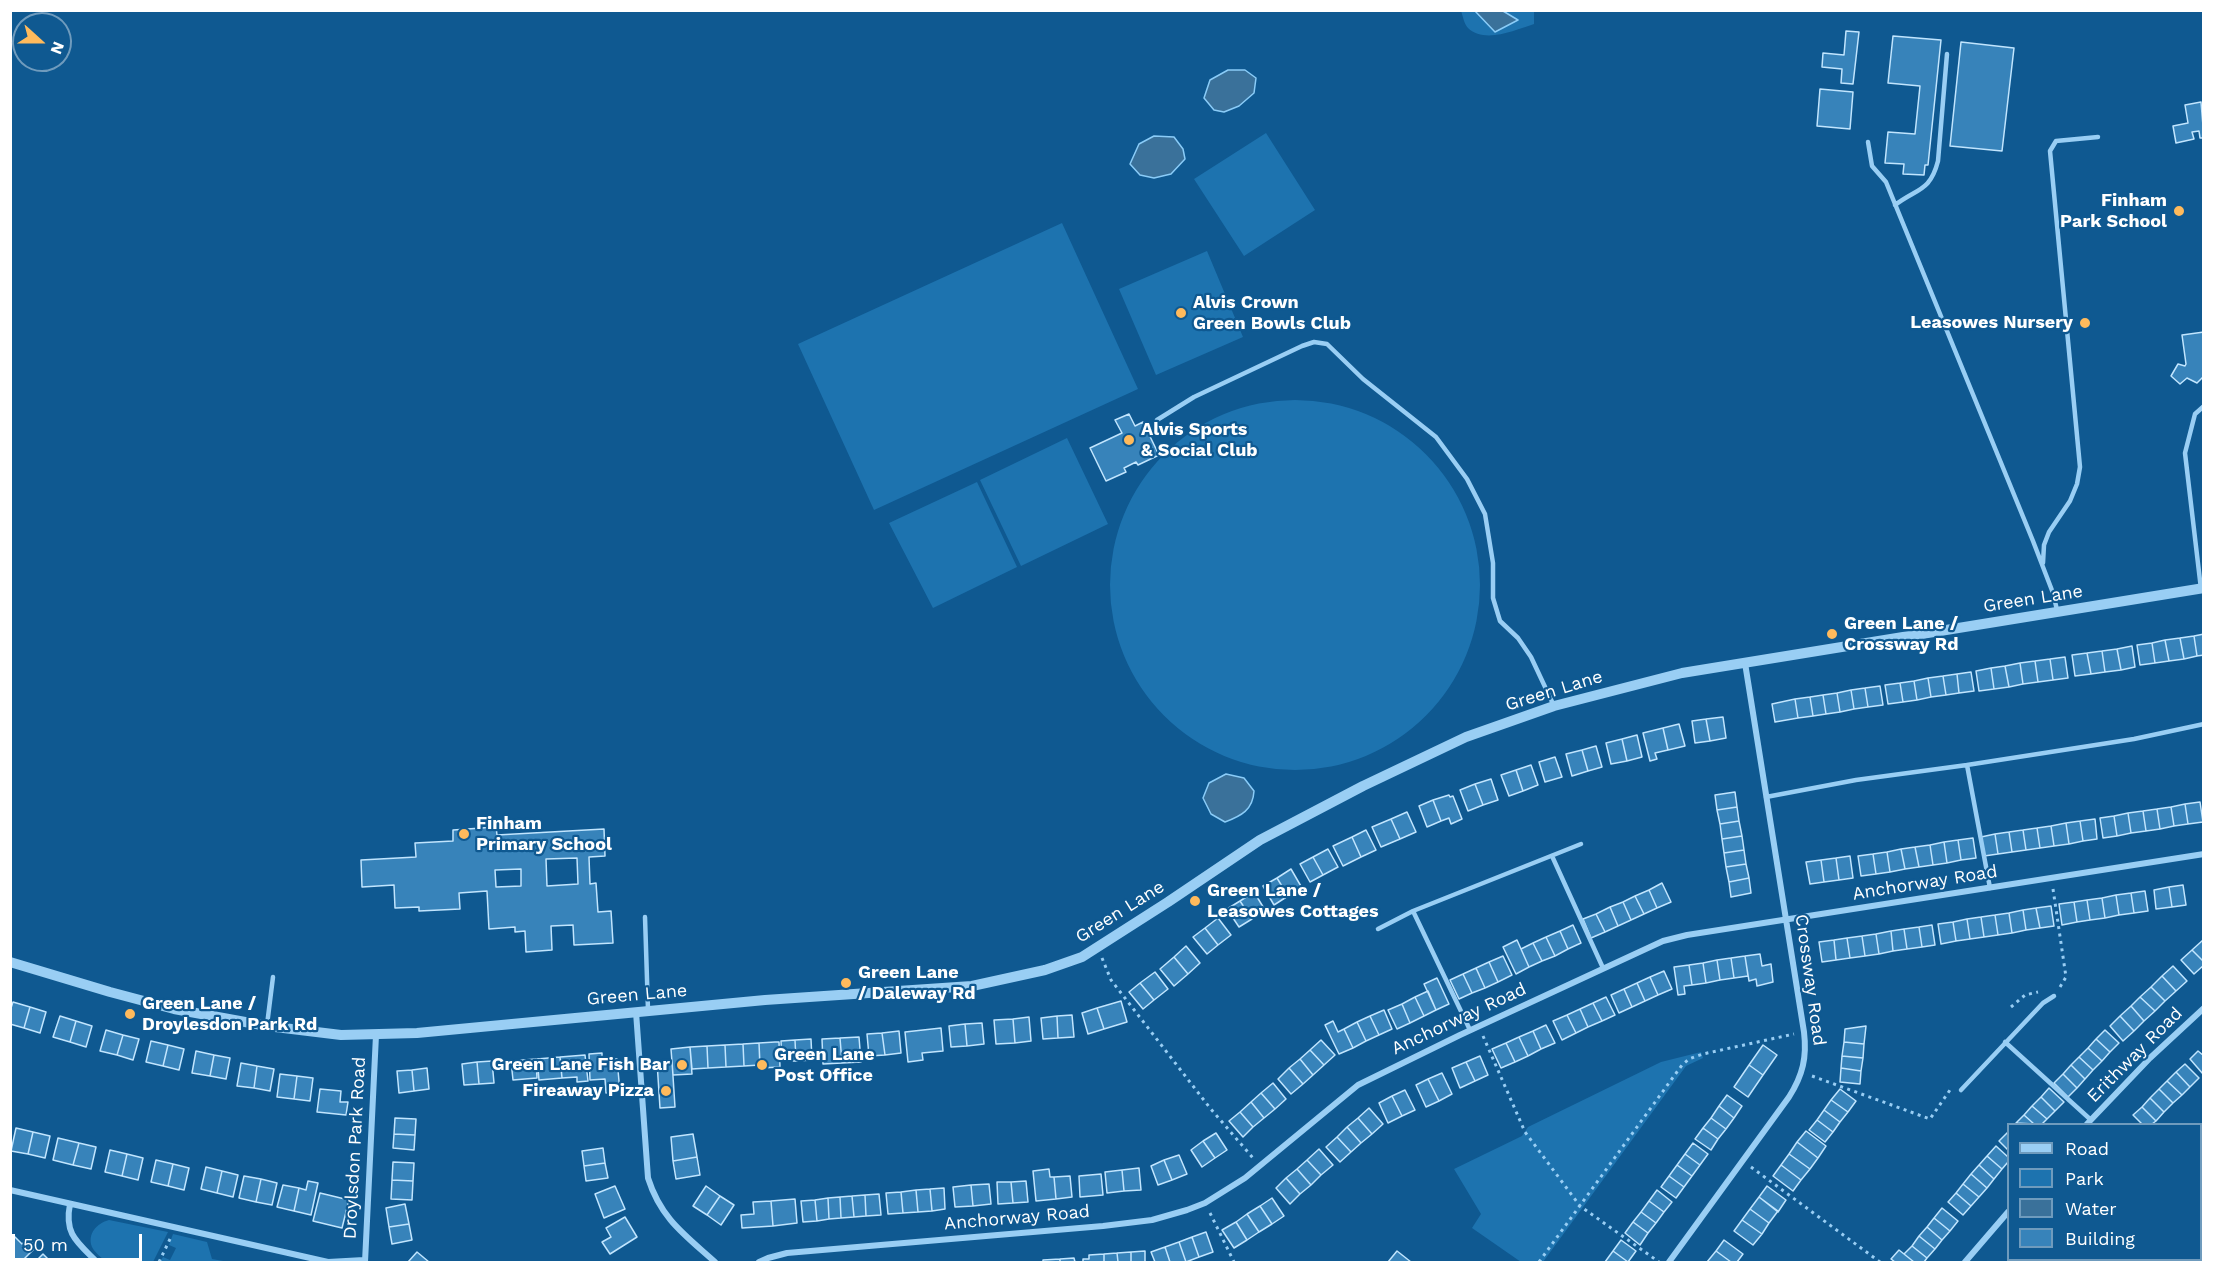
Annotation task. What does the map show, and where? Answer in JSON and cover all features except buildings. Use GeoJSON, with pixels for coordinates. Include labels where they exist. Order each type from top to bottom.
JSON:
{"type":"FeatureCollection","features":[{"type":"Feature","properties":{"kind":"street","name":"Green Lane"},"geometry":{"type":"LineString","coordinates":[[10,962],[174,1009],[267,1026],[341,1035],[376,1035],[972,986],[1045,970],[1082,957],[1260,840],[1363,786],[1466,737],[1554,706],[1682,673],[2202,588]]}},
{"type":"Feature","properties":{"kind":"street","name":"Crossway Road"},"geometry":{"type":"LineString","coordinates":[[1669,1263],[1789,1097],[1802,1072],[1805,1054],[1786,919],[1744,662]]}},
{"type":"Feature","properties":{"kind":"street","name":"Anchorway Road"},"geometry":{"type":"LineString","coordinates":[[759,1263],[787,1253],[1132,1223],[1171,1215],[1205,1203],[1232,1187],[1358,1085],[1470,1030],[1663,941],[1786,919],[2204,854]]}},
{"type":"Feature","properties":{"kind":"street","name":"Erithway Road"},"geometry":{"type":"LineString","coordinates":[[2089,1122],[2150,1058],[2204,1008]]}},
{"type":"Feature","properties":{"kind":"street"},"geometry":{"type":"LineString","coordinates":[[636,1012],[646,1165],[650,1184],[668,1218],[715,1263]]}},
{"type":"Feature","properties":{"kind":"street","name":"Droylsdon Park Road"},"geometry":{"type":"LineString","coordinates":[[365,1261],[376,1035]]}},
{"type":"Feature","properties":{"kind":"street"},"geometry":{"type":"LineString","coordinates":[[10,1190],[328,1262],[365,1261]]}},
{"type":"Feature","properties":{"kind":"street"},"geometry":{"type":"LineString","coordinates":[[70,1204],[68,1224],[70,1232],[96,1263]]}},
{"type":"Feature","properties":{"kind":"street"},"geometry":{"type":"LineString","coordinates":[[1965,1263],[2007,1213]]}},
{"type":"Feature","properties":{"kind":"lane"},"geometry":{"type":"LineString","coordinates":[[1895,205],[1926,186],[1934,177],[1938,162],[1947,54]]}},
{"type":"Feature","properties":{"kind":"lane"},"geometry":{"type":"LineString","coordinates":[[2043,567],[2044,545],[2049,532],[2070,501],[2077,484],[2080,467],[2050,151],[2056,141],[2098,137]]}},
{"type":"Feature","properties":{"kind":"lane"},"geometry":{"type":"LineString","coordinates":[[1868,142],[1872,166],[1886,182],[2043,567],[2057,611]]}},
{"type":"Feature","properties":{"kind":"lane"},"geometry":{"type":"LineString","coordinates":[[1157,420],[1194,397],[1302,346],[1314,342],[1327,344],[1363,379],[1436,437],[1467,479],[1485,514],[1493,563],[1493,598],[1500,621],[1518,638],[1531,657],[1554,706]]}},
{"type":"Feature","properties":{"kind":"lane"},"geometry":{"type":"LineString","coordinates":[[2202,588],[2185,453],[2196,414],[2204,406]]}},
{"type":"Feature","properties":{"kind":"lane"},"geometry":{"type":"LineString","coordinates":[[1766,797],[1856,780],[2134,739],[2204,724]]}},
{"type":"Feature","properties":{"kind":"lane"},"geometry":{"type":"LineString","coordinates":[[1967,765],[1990,888]]}},
{"type":"Feature","properties":{"kind":"lane"},"geometry":{"type":"LineString","coordinates":[[1378,929],[1413,911],[1581,844]]}},
{"type":"Feature","properties":{"kind":"lane"},"geometry":{"type":"LineString","coordinates":[[1552,856],[1603,968]]}},
{"type":"Feature","properties":{"kind":"lane"},"geometry":{"type":"LineString","coordinates":[[1413,911],[1470,1030]]}},
{"type":"Feature","properties":{"kind":"lane"},"geometry":{"type":"LineString","coordinates":[[645,917],[648,1011]]}},
{"type":"Feature","properties":{"kind":"lane"},"geometry":{"type":"LineString","coordinates":[[267,1026],[273,977]]}},
{"type":"Feature","properties":{"kind":"lane"},"geometry":{"type":"LineString","coordinates":[[1960,1090],[2043,1003],[2054,996]]}},
{"type":"Feature","properties":{"kind":"lane"},"geometry":{"type":"LineString","coordinates":[[2005,1042],[2089,1122]]}},
{"type":"Feature","properties":{"kind":"path"},"geometry":{"type":"LineString","coordinates":[[2051,878],[2066,977],[2060,987]]}},
{"type":"Feature","properties":{"kind":"path"},"geometry":{"type":"LineString","coordinates":[[1097,947],[1111,980],[1210,1108],[1259,1167]]}},
{"type":"Feature","properties":{"kind":"path"},"geometry":{"type":"LineString","coordinates":[[2011,1007],[2025,994],[2048,990]]}},
{"type":"Feature","properties":{"kind":"path"},"geometry":{"type":"LineString","coordinates":[[1478,1027],[1525,1132],[1580,1206],[1660,1263]]}},
{"type":"Feature","properties":{"kind":"path"},"geometry":{"type":"LineString","coordinates":[[1539,1263],[1682,1065],[1689,1059],[1703,1054],[1778,1038]]}},
{"type":"Feature","properties":{"kind":"path"},"geometry":{"type":"LineString","coordinates":[[1802,1072],[1930,1119],[1956,1081]]}},
{"type":"Feature","properties":{"kind":"path"},"geometry":{"type":"LineString","coordinates":[[1742,1161],[1880,1263]]}},
{"type":"Feature","properties":{"kind":"path"},"geometry":{"type":"LineString","coordinates":[[1205,1203],[1234,1263]]}},
{"type":"Feature","properties":{"kind":"path"},"geometry":{"type":"LineString","coordinates":[[159,1263],[176,1227]]}},
{"type":"Feature","properties":{"kind":"green space"},"geometry":{"type":"Polygon","coordinates":[[[1461,11],[1534,11],[1534,24],[1500,34],[1483,35],[1468,28],[1461,11]]]}},
{"type":"Feature","properties":{"kind":"green space"},"geometry":{"type":"Polygon","coordinates":[[[1266,133],[1315,210],[1244,256],[1194,179],[1266,133]]]}},
{"type":"Feature","properties":{"kind":"green space"},"geometry":{"type":"Polygon","coordinates":[[[1062,223],[1138,389],[874,510],[798,344],[1062,223]]]}},
{"type":"Feature","properties":{"kind":"green space","name":"Alvis Crown Green Bowls Club"},"geometry":{"type":"Polygon","coordinates":[[[1207,251],[1243,337],[1156,375],[1119,289],[1207,251]]]}},
{"type":"Feature","properties":{"kind":"green space"},"geometry":{"type":"Polygon","coordinates":[[[1295,400],[1331,403],[1366,414],[1398,431],[1426,454],[1449,482],[1466,514],[1477,549],[1480,585],[1477,621],[1466,656],[1449,688],[1426,716],[1398,739],[1366,756],[1331,767],[1295,770],[1259,767],[1224,756],[1192,739],[1164,716],[1141,688],[1124,656],[1113,621],[1110,585],[1113,549],[1124,514],[1141,482],[1164,454],[1192,431],[1224,414],[1259,403],[1295,400]]]}},
{"type":"Feature","properties":{"kind":"green space"},"geometry":{"type":"Polygon","coordinates":[[[1067,438],[1108,524],[1021,566],[980,480],[1067,438]]]}},
{"type":"Feature","properties":{"kind":"green space"},"geometry":{"type":"Polygon","coordinates":[[[977,482],[1017,567],[933,608],[889,523],[977,482]]]}},
{"type":"Feature","properties":{"kind":"green space"},"geometry":{"type":"Polygon","coordinates":[[[1701,1052],[1703,1058],[1686,1066],[1543,1262],[1521,1262],[1472,1228],[1481,1214],[1454,1169],[1522,1136],[1528,1127],[1661,1062],[1701,1052]]]}},
{"type":"Feature","properties":{"kind":"green space"},"geometry":{"type":"Polygon","coordinates":[[[109,1220],[168,1232],[153,1262],[106,1262],[92,1247],[91,1238],[97,1226],[109,1220]]]}},
{"type":"Feature","properties":{"kind":"green space"},"geometry":{"type":"Polygon","coordinates":[[[173,1234],[207,1242],[212,1259],[229,1262],[160,1262],[163,1257],[170,1260],[176,1248],[169,1245],[173,1234]]]}},
{"type":"Feature","properties":{"kind":"water"},"geometry":{"type":"Polygon","coordinates":[[[1475,11],[1503,11],[1518,20],[1495,32],[1475,11]]]}},
{"type":"Feature","properties":{"kind":"water"},"geometry":{"type":"Polygon","coordinates":[[[1228,70],[1245,70],[1256,78],[1254,93],[1239,106],[1224,112],[1214,110],[1204,98],[1210,80],[1228,70]]]}},
{"type":"Feature","properties":{"kind":"water"},"geometry":{"type":"Polygon","coordinates":[[[1154,136],[1174,137],[1183,149],[1185,159],[1171,174],[1154,178],[1140,175],[1130,164],[1139,144],[1154,136]]]}},
{"type":"Feature","properties":{"kind":"water"},"geometry":{"type":"Polygon","coordinates":[[[1226,774],[1244,778],[1254,791],[1249,808],[1225,822],[1211,814],[1203,798],[1209,783],[1226,774]]]}},
{"type":"Feature","properties":{"kind":"place","name":"Finham Park School"},"geometry":{"type":"Point","coordinates":[2179,211]}},
{"type":"Feature","properties":{"kind":"place","name":"Alvis Crown Green Bowls Club"},"geometry":{"type":"Point","coordinates":[1181,313]}},
{"type":"Feature","properties":{"kind":"place","name":"Leasowes Nursery"},"geometry":{"type":"Point","coordinates":[2085,323]}},
{"type":"Feature","properties":{"kind":"place","name":"Alvis Sports & Social Club"},"geometry":{"type":"Point","coordinates":[1129,440]}},
{"type":"Feature","properties":{"kind":"place","name":"Green Lane / Crossway Rd"},"geometry":{"type":"Point","coordinates":[1832,634]}},
{"type":"Feature","properties":{"kind":"place","name":"Finham Primary School"},"geometry":{"type":"Point","coordinates":[464,834]}},
{"type":"Feature","properties":{"kind":"place","name":"Green Lane / Leasowes Cottages"},"geometry":{"type":"Point","coordinates":[1195,901]}},
{"type":"Feature","properties":{"kind":"place","name":"Green Lane / Daleway Rd"},"geometry":{"type":"Point","coordinates":[846,983]}},
{"type":"Feature","properties":{"kind":"place","name":"Green Lane / Droylesdon Park Rd"},"geometry":{"type":"Point","coordinates":[130,1014]}},
{"type":"Feature","properties":{"kind":"place","name":"Green Lane Fish Bar"},"geometry":{"type":"Point","coordinates":[682,1065]}},
{"type":"Feature","properties":{"kind":"place","name":"Green Lane Post Office"},"geometry":{"type":"Point","coordinates":[762,1065]}},
{"type":"Feature","properties":{"kind":"place","name":"Fireaway Pizza"},"geometry":{"type":"Point","coordinates":[666,1091]}}]}
